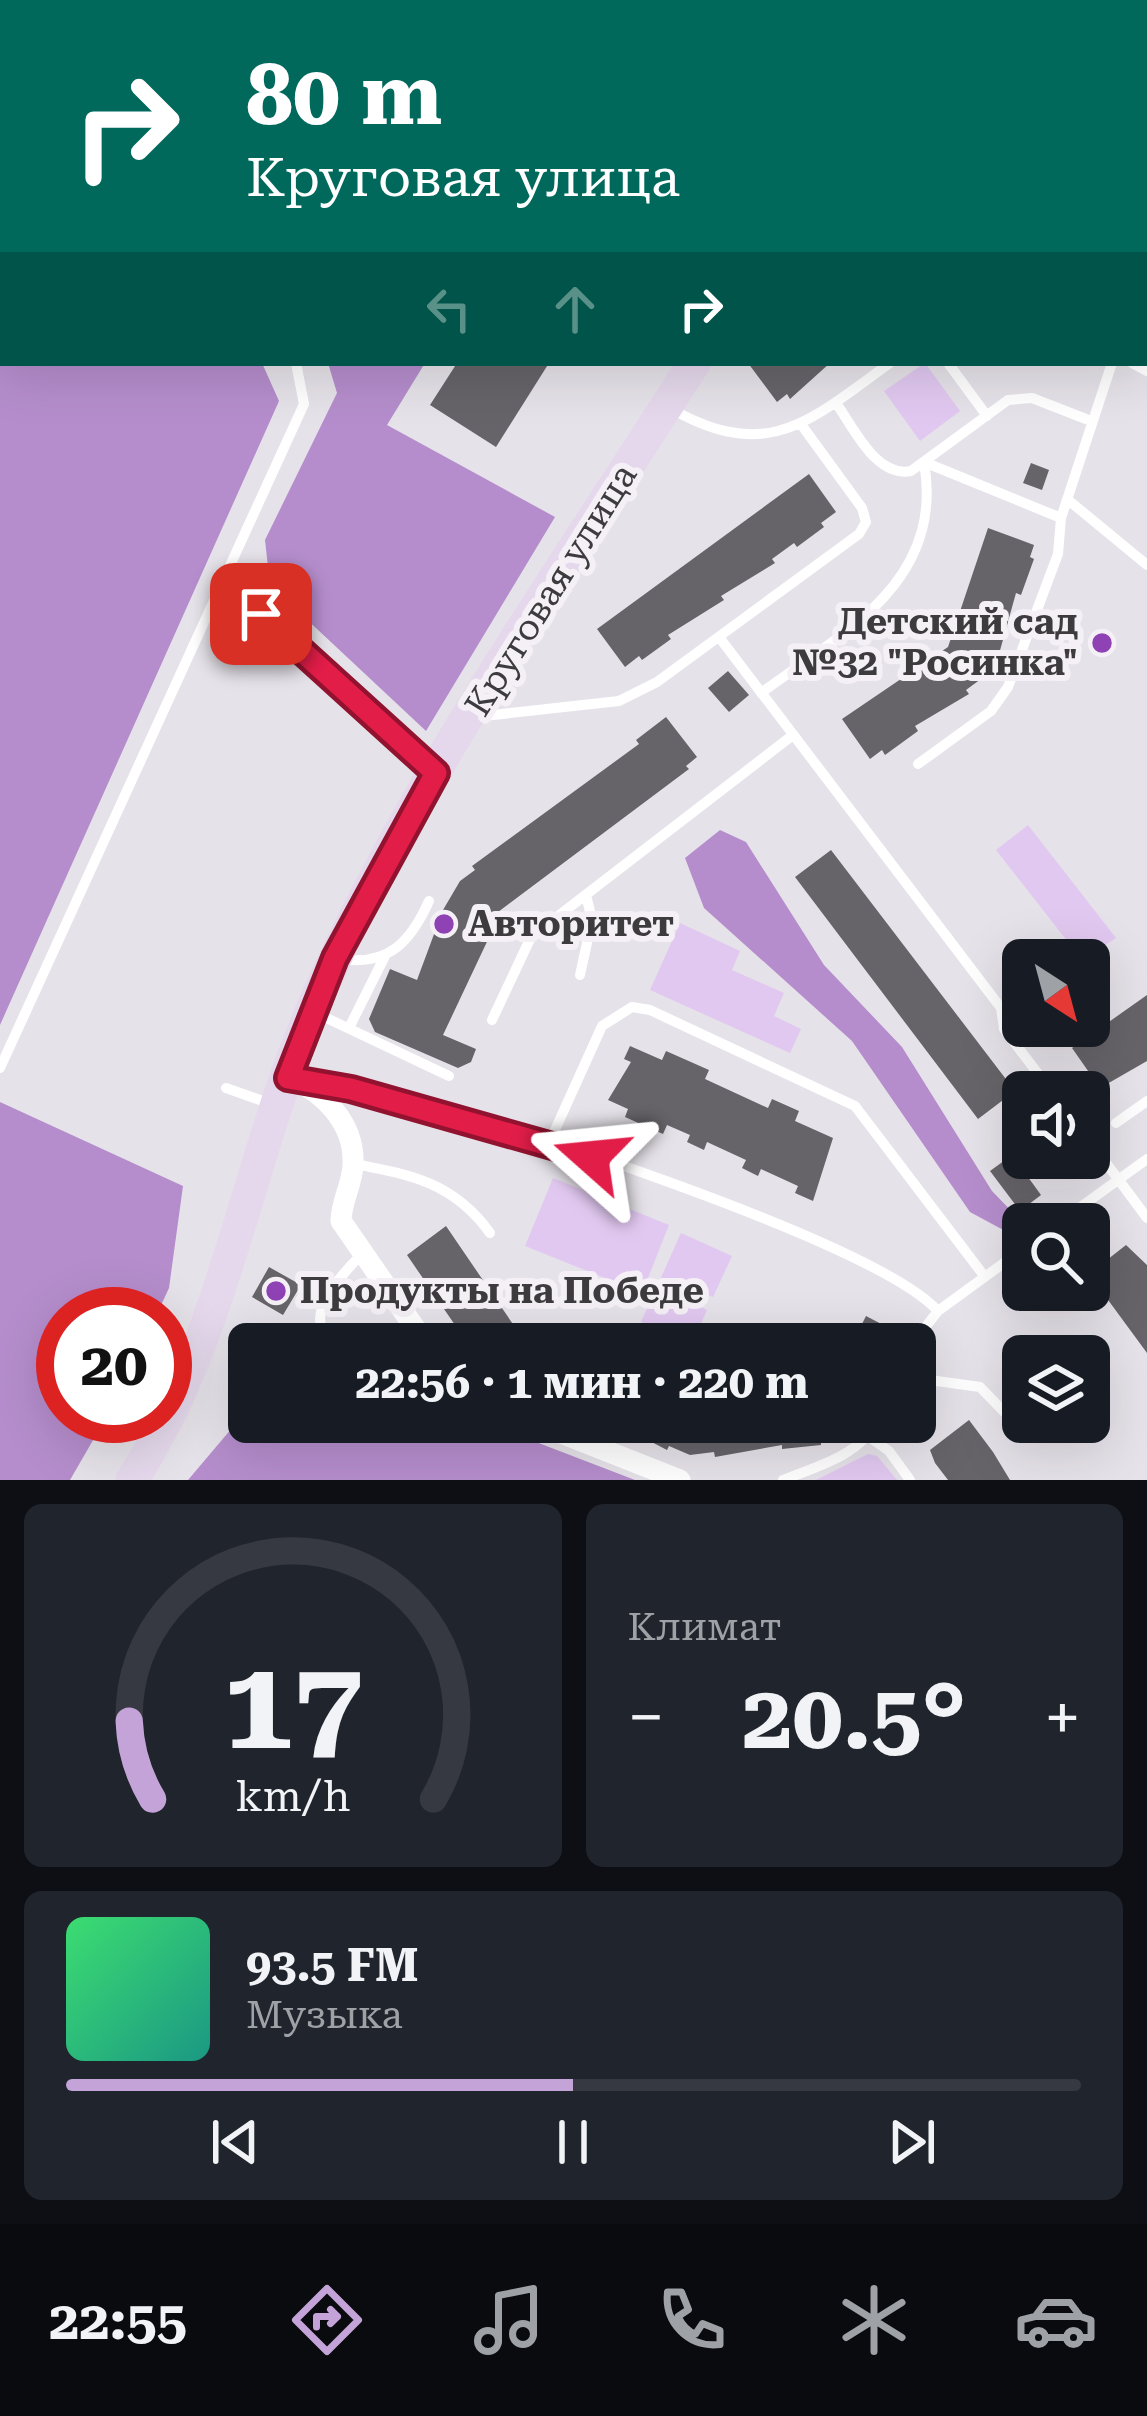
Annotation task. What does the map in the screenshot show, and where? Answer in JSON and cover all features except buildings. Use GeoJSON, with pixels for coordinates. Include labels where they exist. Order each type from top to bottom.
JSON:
{"type":"FeatureCollection","features":[{"type":"Feature","properties":{"kind":"street","name":"Круговая улица"},"geometry":{"type":"LineString","coordinates":[[132,1480],[178,1399],[210,1322],[292,1090],[311,1011],[335,958],[436,773],[692,366]]}},
{"type":"Feature","properties":{"kind":"street"},"geometry":{"type":"LineString","coordinates":[[292,1090],[340,1116],[354,1164],[341,1221],[411,1323]]}},
{"type":"Feature","properties":{"kind":"street"},"geometry":{"type":"LineString","coordinates":[[586,1443],[680,1480]]}},
{"type":"Feature","properties":{"kind":"lane"},"geometry":{"type":"LineString","coordinates":[[0,1068],[304,404],[297,366]]}},
{"type":"Feature","properties":{"kind":"lane"},"geometry":{"type":"LineString","coordinates":[[667,406],[729,433],[803,427],[886,366]]}},
{"type":"Feature","properties":{"kind":"lane"},"geometry":{"type":"LineString","coordinates":[[950,366],[987,416]]}},
{"type":"Feature","properties":{"kind":"lane"},"geometry":{"type":"LineString","coordinates":[[918,764],[991,711],[1007,688],[1058,554],[1061,518],[1111,366]]}},
{"type":"Feature","properties":{"kind":"lane"},"geometry":{"type":"LineString","coordinates":[[836,403],[882,467],[897,474],[924,462],[1008,400],[1032,398],[1090,421]]}},
{"type":"Feature","properties":{"kind":"lane"},"geometry":{"type":"LineString","coordinates":[[471,717],[619,701],[657,682],[859,534],[866,522],[862,508],[803,427]]}},
{"type":"Feature","properties":{"kind":"lane"},"geometry":{"type":"LineString","coordinates":[[924,462],[1061,518]]}},
{"type":"Feature","properties":{"kind":"lane"},"geometry":{"type":"LineString","coordinates":[[761,693],[880,606],[898,585],[927,519],[924,462]]}},
{"type":"Feature","properties":{"kind":"lane"},"geometry":{"type":"LineString","coordinates":[[1067,499],[1147,565]]}},
{"type":"Feature","properties":{"kind":"lane"},"geometry":{"type":"LineString","coordinates":[[226,583],[436,773]]}},
{"type":"Feature","properties":{"kind":"lane"},"geometry":{"type":"LineString","coordinates":[[719,637],[1001,1008],[1004,1029],[1036,1071]]}},
{"type":"Feature","properties":{"kind":"lane"},"geometry":{"type":"LineString","coordinates":[[492,1020],[531,937],[793,735]]}},
{"type":"Feature","properties":{"kind":"lane"},"geometry":{"type":"LineString","coordinates":[[580,974],[592,920],[586,895]]}},
{"type":"Feature","properties":{"kind":"lane"},"geometry":{"type":"LineString","coordinates":[[335,958],[362,962],[385,956],[407,942],[429,901]]}},
{"type":"Feature","properties":{"kind":"lane"},"geometry":{"type":"LineString","coordinates":[[350,1028],[385,956]]}},
{"type":"Feature","properties":{"kind":"lane"},"geometry":{"type":"LineString","coordinates":[[550,1141],[602,1026],[615,1013],[650,1010],[855,1106],[985,1277]]}},
{"type":"Feature","properties":{"kind":"lane"},"geometry":{"type":"LineString","coordinates":[[311,1011],[449,1076]]}},
{"type":"Feature","properties":{"kind":"lane"},"geometry":{"type":"LineString","coordinates":[[226,1088],[351,1089],[453,1121],[550,1141],[800,1235],[907,1284],[938,1311]]}},
{"type":"Feature","properties":{"kind":"lane"},"geometry":{"type":"LineString","coordinates":[[1115,1123],[1147,1101]]}},
{"type":"Feature","properties":{"kind":"lane"},"geometry":{"type":"LineString","coordinates":[[1086,1203],[1147,1159]]}},
{"type":"Feature","properties":{"kind":"lane"},"geometry":{"type":"LineString","coordinates":[[354,1164],[427,1178],[454,1194],[490,1233]]}},
{"type":"Feature","properties":{"kind":"lane"},"geometry":{"type":"LineString","coordinates":[[1110,1167],[1147,1217]]}},
{"type":"Feature","properties":{"kind":"lane"},"geometry":{"type":"LineString","coordinates":[[320,1323],[320,1310],[362,1256]]}},
{"type":"Feature","properties":{"kind":"lane"},"geometry":{"type":"LineString","coordinates":[[929,1323],[1002,1264]]}},
{"type":"Feature","properties":{"kind":"lane"},"geometry":{"type":"LineString","coordinates":[[936,1381],[980,1387],[1002,1410]]}},
{"type":"Feature","properties":{"kind":"lane"},"geometry":{"type":"LineString","coordinates":[[783,1480],[856,1443]]}},
{"type":"Feature","properties":{"kind":"lane"},"geometry":{"type":"LineString","coordinates":[[877,1443],[889,1451],[910,1480]]}},
{"type":"Feature","properties":{"kind":"shaded area"},"geometry":{"type":"Polygon","coordinates":[[[0,366],[263,366],[279,401],[0,1025],[0,366]]]}},
{"type":"Feature","properties":{"kind":"shaded area"},"geometry":{"type":"Polygon","coordinates":[[[329,366],[423,366],[387,425],[555,517],[426,731],[270,585],[265,540],[337,393],[329,366]]]}},
{"type":"Feature","properties":{"kind":"shaded area"},"geometry":{"type":"Polygon","coordinates":[[[927,366],[960,411],[920,441],[884,391],[927,366]]]}},
{"type":"Feature","properties":{"kind":"shaded area"},"geometry":{"type":"Polygon","coordinates":[[[1028,825],[1116,938],[1110,942],[1066,939],[996,850],[1028,825]]]}},
{"type":"Feature","properties":{"kind":"shaded area"},"geometry":{"type":"Polygon","coordinates":[[[720,830],[746,842],[824,965],[902,1047],[1004,1203],[1002,1229],[970,1212],[852,1041],[704,908],[685,858],[720,830]]]}},
{"type":"Feature","properties":{"kind":"shaded area"},"geometry":{"type":"Polygon","coordinates":[[[680,923],[740,951],[732,970],[784,993],[774,1016],[801,1029],[790,1053],[650,990],[680,923]]]}},
{"type":"Feature","properties":{"kind":"shaded area"},"geometry":{"type":"Polygon","coordinates":[[[0,1102],[183,1186],[169,1287],[36,1287],[36,1443],[91,1443],[70,1480],[0,1480],[0,1102]]]}},
{"type":"Feature","properties":{"kind":"shaded area"},"geometry":{"type":"Polygon","coordinates":[[[553,1178],[669,1225],[642,1293],[525,1246],[553,1178]]]}},
{"type":"Feature","properties":{"kind":"shaded area"},"geometry":{"type":"Polygon","coordinates":[[[681,1233],[732,1256],[713,1297],[679,1283],[674,1295],[707,1310],[701,1323],[641,1322],[681,1233]]]}},
{"type":"Feature","properties":{"kind":"shaded area"},"geometry":{"type":"Polygon","coordinates":[[[228,1433],[228,1443],[539,1443],[635,1480],[188,1480],[228,1433]]]}},
{"type":"Feature","properties":{"kind":"shaded area"},"geometry":{"type":"Polygon","coordinates":[[[868,1454],[877,1456],[897,1480],[816,1480],[868,1454]]]}},
{"type":"Feature","properties":{"kind":"place","name":"Детский сад №32 \"Росинка\""},"geometry":{"type":"Point","coordinates":[1102,643]}},
{"type":"Feature","properties":{"kind":"place","name":"Авторитет"},"geometry":{"type":"Point","coordinates":[444,924]}},
{"type":"Feature","properties":{"kind":"place","name":"Продукты на Победе"},"geometry":{"type":"Point","coordinates":[276,1291]}},
{"type":"Feature","properties":{"kind":"route"},"geometry":{"type":"LineString","coordinates":[[261,614],[436,773],[381,866],[335,958],[288,1078],[351,1089],[453,1121],[550,1141],[591,1157]]}}]}
